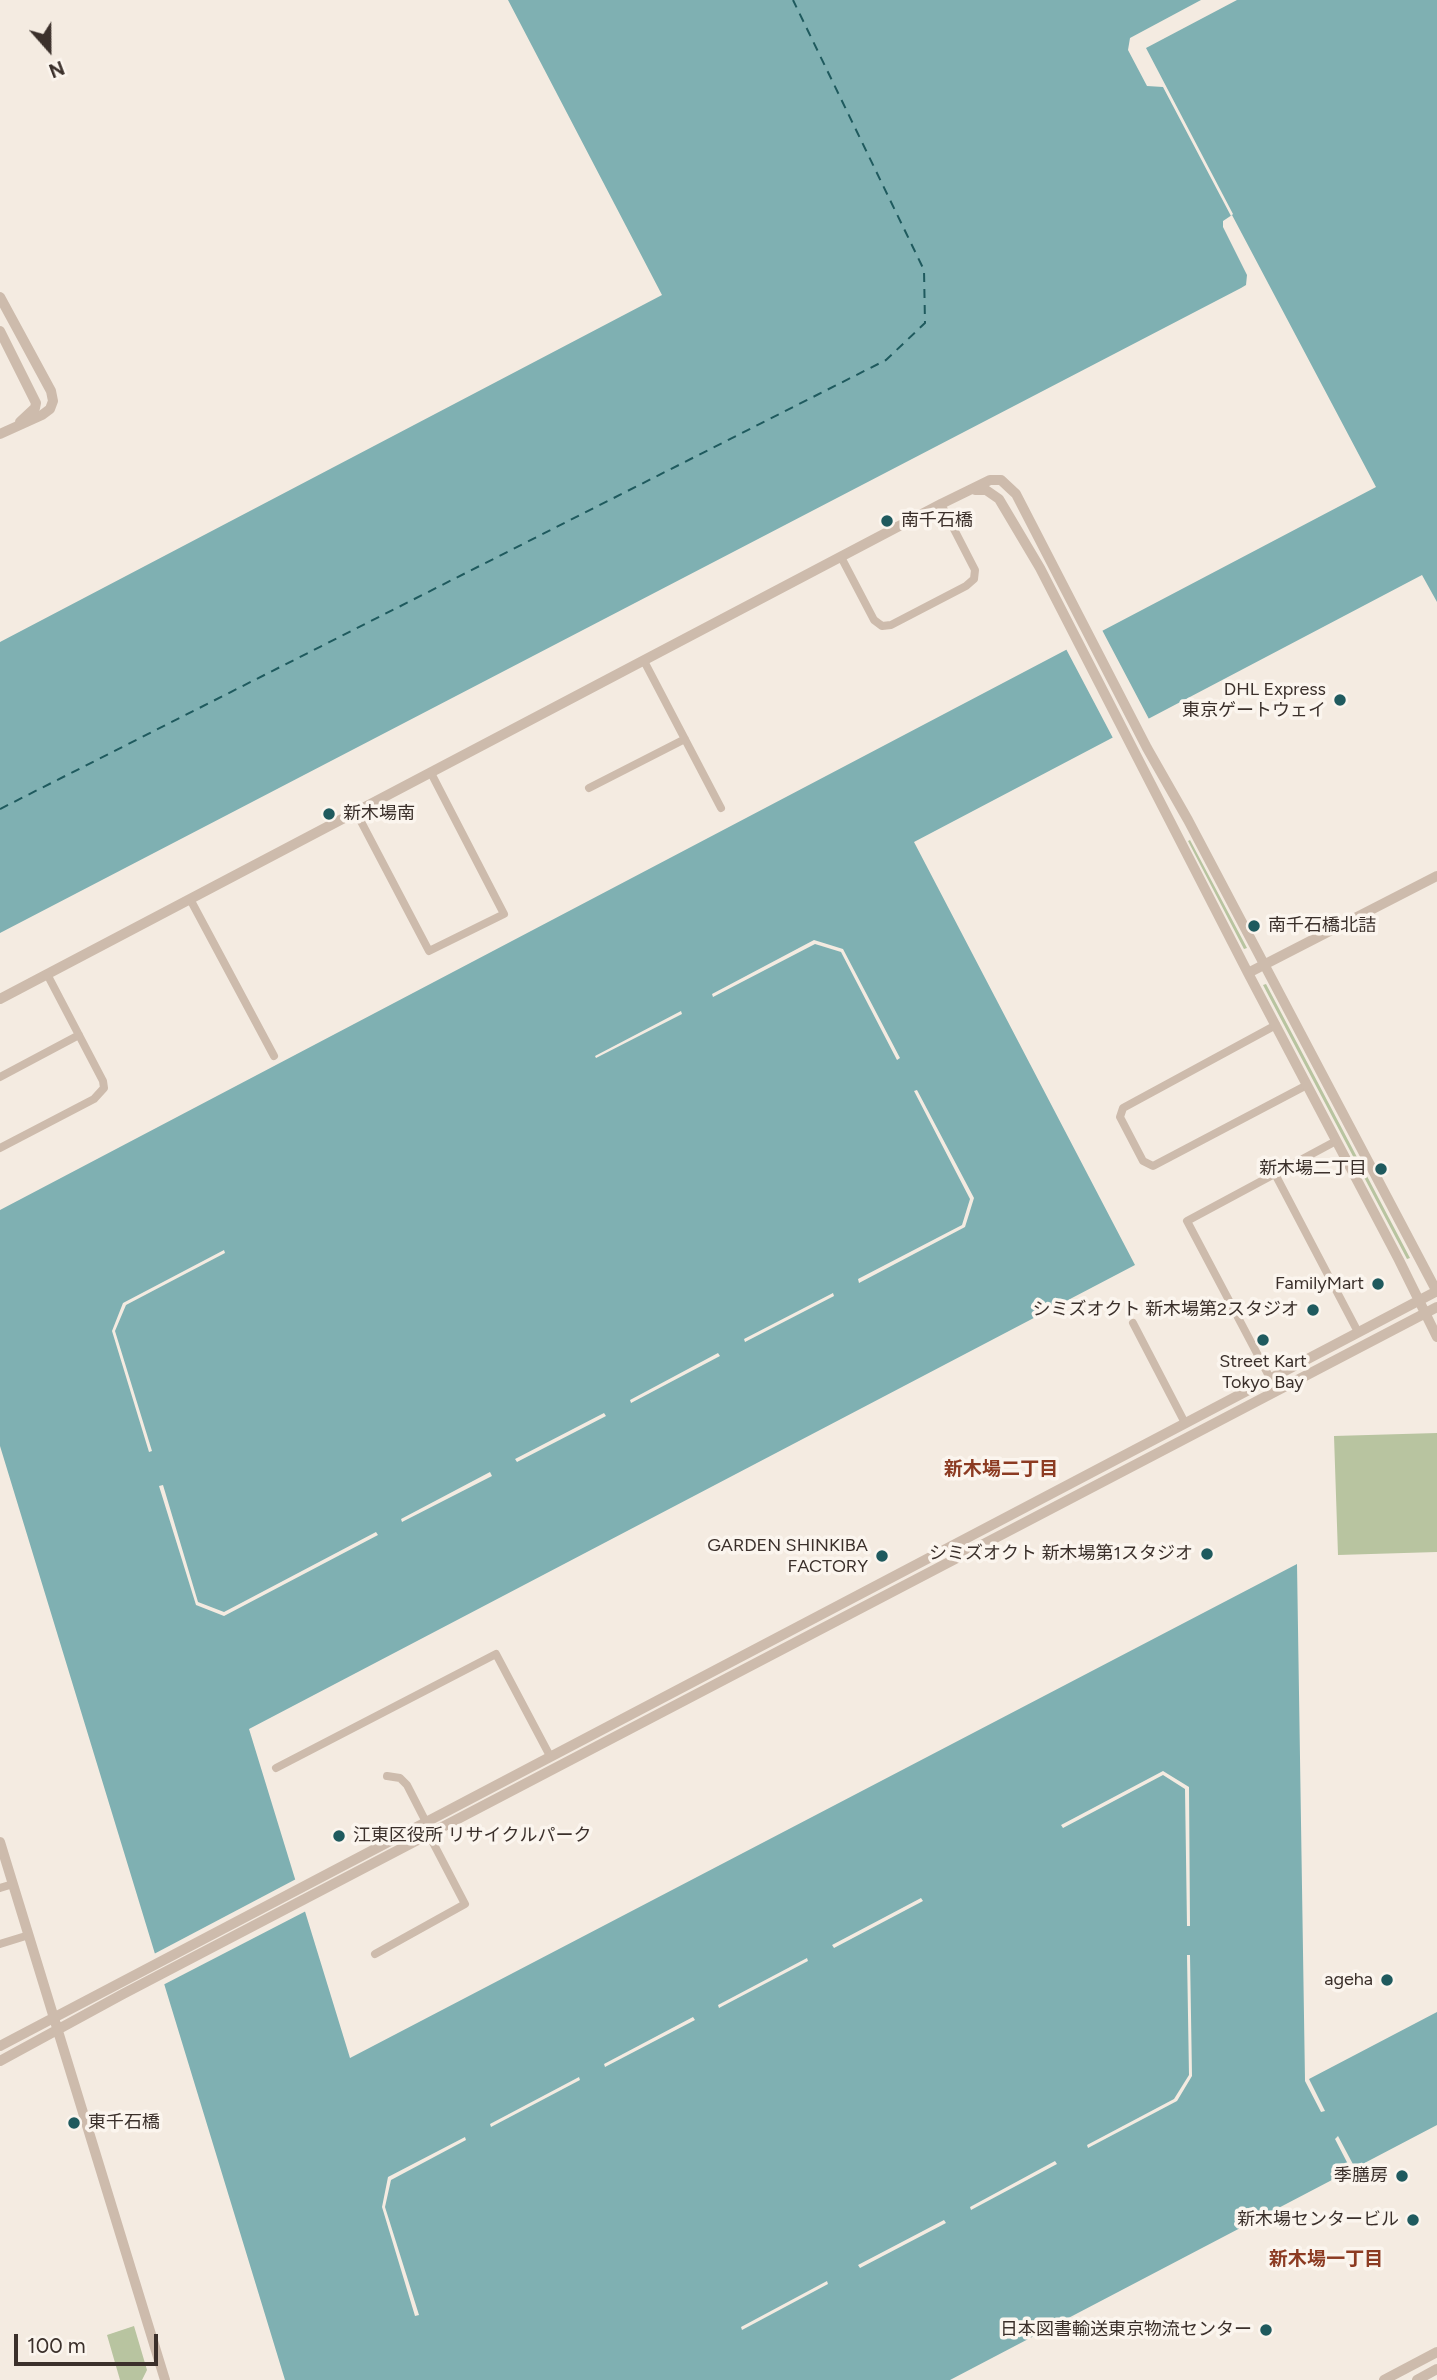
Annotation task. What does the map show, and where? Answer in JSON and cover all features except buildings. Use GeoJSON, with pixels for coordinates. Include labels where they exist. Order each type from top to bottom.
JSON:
{"type":"FeatureCollection","features":[{"type":"Feature","properties":{"kind":"street"},"geometry":{"type":"LineString","coordinates":[[0,297],[51,391],[53,401],[50,409],[42,415],[0,435]]}},
{"type":"Feature","properties":{"kind":"street"},"geometry":{"type":"LineString","coordinates":[[0,331],[36,402],[35,408],[15,427]]}},
{"type":"Feature","properties":{"kind":"street"},"geometry":{"type":"LineString","coordinates":[[0,999],[941,504],[990,480],[1001,480],[1016,494],[1147,748],[1437,1291],[426,1822],[340,1875]]}},
{"type":"Feature","properties":{"kind":"street"},"geometry":{"type":"LineString","coordinates":[[968,491],[986,490],[999,499],[1040,568],[1437,1338]]}},
{"type":"Feature","properties":{"kind":"street"},"geometry":{"type":"LineString","coordinates":[[841,557],[874,620],[882,626],[891,625],[966,586],[974,579],[975,570],[941,504]]}},
{"type":"Feature","properties":{"kind":"street"},"geometry":{"type":"LineString","coordinates":[[644,661],[721,808]]}},
{"type":"Feature","properties":{"kind":"street"},"geometry":{"type":"LineString","coordinates":[[589,788],[685,739]]}},
{"type":"Feature","properties":{"kind":"street"},"geometry":{"type":"LineString","coordinates":[[356,812],[429,951],[504,914],[431,773]]}},
{"type":"Feature","properties":{"kind":"street"},"geometry":{"type":"LineString","coordinates":[[1248,973],[1437,876]]}},
{"type":"Feature","properties":{"kind":"street"},"geometry":{"type":"LineString","coordinates":[[190,899],[274,1056]]}},
{"type":"Feature","properties":{"kind":"street"},"geometry":{"type":"LineString","coordinates":[[0,1148],[102,1093],[103,1081],[47,974]]}},
{"type":"Feature","properties":{"kind":"street"},"geometry":{"type":"LineString","coordinates":[[1276,1025],[1123,1108],[1120,1117],[1143,1161],[1148,1166],[1153,1166],[1307,1085]]}},
{"type":"Feature","properties":{"kind":"street"},"geometry":{"type":"LineString","coordinates":[[0,1077],[79,1035]]}},
{"type":"Feature","properties":{"kind":"street"},"geometry":{"type":"LineString","coordinates":[[1270,1378],[1186,1221],[1336,1141]]}},
{"type":"Feature","properties":{"kind":"street"},"geometry":{"type":"LineString","coordinates":[[1275,1174],[1357,1332]]}},
{"type":"Feature","properties":{"kind":"street"},"geometry":{"type":"LineString","coordinates":[[0,2046],[54,2018],[121,1989],[340,1875],[429,1835],[1437,1307]]}},
{"type":"Feature","properties":{"kind":"street"},"geometry":{"type":"LineString","coordinates":[[1133,1323],[1185,1423]]}},
{"type":"Feature","properties":{"kind":"street"},"geometry":{"type":"LineString","coordinates":[[1063,1487],[1069,1499]]}},
{"type":"Feature","properties":{"kind":"street"},"geometry":{"type":"LineString","coordinates":[[276,1769],[496,1654],[550,1756]]}},
{"type":"Feature","properties":{"kind":"street"},"geometry":{"type":"LineString","coordinates":[[734,1659],[741,1671]]}},
{"type":"Feature","properties":{"kind":"street"},"geometry":{"type":"LineString","coordinates":[[374,1954],[465,1904],[429,1835],[426,1822],[407,1785],[400,1778],[387,1776]]}},
{"type":"Feature","properties":{"kind":"street"},"geometry":{"type":"LineString","coordinates":[[0,1842],[165,2380]]}},
{"type":"Feature","properties":{"kind":"street"},"geometry":{"type":"LineString","coordinates":[[0,1888],[13,1884]]}},
{"type":"Feature","properties":{"kind":"street"},"geometry":{"type":"LineString","coordinates":[[0,1944],[29,1935]]}},
{"type":"Feature","properties":{"kind":"street"},"geometry":{"type":"LineString","coordinates":[[0,2061],[58,2030],[121,1989]]}},
{"type":"Feature","properties":{"kind":"street"},"geometry":{"type":"LineString","coordinates":[[1384,2380],[1437,2352]]}},
{"type":"Feature","properties":{"kind":"street"},"geometry":{"type":"LineString","coordinates":[[1421,2378],[1437,2369]]}},
{"type":"Feature","properties":{"kind":"street"},"geometry":{"type":"LineString","coordinates":[[1421,2378],[1437,2376]]}},
{"type":"Feature","properties":{"kind":"green space"},"geometry":{"type":"Polygon","coordinates":[[[1190,840],[1247,948],[1244,949],[1188,841],[1190,840]]]}},
{"type":"Feature","properties":{"kind":"green space"},"geometry":{"type":"Polygon","coordinates":[[[1266,984],[1410,1258],[1407,1259],[1263,985],[1266,984]]]}},
{"type":"Feature","properties":{"kind":"green space"},"geometry":{"type":"Polygon","coordinates":[[[1437,1433],[1437,1552],[1338,1555],[1334,1436],[1437,1433]]]}},
{"type":"Feature","properties":{"kind":"green space"},"geometry":{"type":"Polygon","coordinates":[[[134,2326],[147,2370],[142,2380],[120,2380],[107,2335],[134,2326]]]}},
{"type":"Feature","properties":{"kind":"water"},"geometry":{"type":"Polygon","coordinates":[[[508,0],[1437,0],[1437,602],[1422,575],[914,842],[1135,1265],[249,1729],[350,2058],[1297,1564],[1305,2081],[1321,2112],[1325,2111],[1309,2079],[1437,2012],[1437,2125],[1355,2168],[1338,2136],[1335,2139],[1351,2170],[950,2380],[285,2380],[0,1446],[0,1210],[1376,487],[1232,215],[1223,221],[1223,227],[1247,275],[1246,285],[1241,288],[0,933],[0,642],[662,295],[508,0]]]}},
{"type":"Feature","properties":{"kind":"pier"},"geometry":{"type":"Polygon","coordinates":[[[1201,0],[1237,0],[1146,48],[1233,214],[1231,216],[1163,87],[1147,86],[1128,50],[1130,38],[1201,0]]]}},
{"type":"Feature","properties":{"kind":"pier"},"geometry":{"type":"Polygon","coordinates":[[[1101,628],[1150,721],[1114,740],[1065,647],[1101,628]]]}},
{"type":"Feature","properties":{"kind":"pier"},"geometry":{"type":"Polygon","coordinates":[[[814,940],[843,949],[900,1058],[897,1060],[841,952],[815,944],[713,997],[712,994],[814,940]]]}},
{"type":"Feature","properties":{"kind":"pier"},"geometry":{"type":"Polygon","coordinates":[[[681,1011],[682,1014],[596,1058],[595,1056],[681,1011]]]}},
{"type":"Feature","properties":{"kind":"pier"},"geometry":{"type":"Polygon","coordinates":[[[917,1090],[974,1198],[965,1227],[859,1283],[858,1279],[962,1225],[970,1199],[914,1091],[917,1090]]]}},
{"type":"Feature","properties":{"kind":"pier"},"geometry":{"type":"Polygon","coordinates":[[[224,1250],[225,1253],[126,1305],[115,1331],[152,1451],[149,1452],[112,1331],[123,1303],[224,1250]]]}},
{"type":"Feature","properties":{"kind":"pier"},"geometry":{"type":"Polygon","coordinates":[[[833,1293],[834,1296],[745,1342],[744,1339],[833,1293]]]}},
{"type":"Feature","properties":{"kind":"pier"},"geometry":{"type":"Polygon","coordinates":[[[718,1353],[720,1356],[631,1403],[630,1400],[718,1353]]]}},
{"type":"Feature","properties":{"kind":"pier"},"geometry":{"type":"Polygon","coordinates":[[[604,1413],[606,1416],[517,1462],[515,1459],[604,1413]]]}},
{"type":"Feature","properties":{"kind":"pier"},"geometry":{"type":"Polygon","coordinates":[[[490,1472],[492,1476],[402,1522],[401,1519],[490,1472]]]}},
{"type":"Feature","properties":{"kind":"pier"},"geometry":{"type":"Polygon","coordinates":[[[163,1485],[198,1602],[224,1612],[376,1532],[378,1535],[224,1616],[196,1605],[159,1486],[163,1485]]]}},
{"type":"Feature","properties":{"kind":"pier"},"geometry":{"type":"Polygon","coordinates":[[[1163,1771],[1189,1787],[1190,1926],[1187,1926],[1185,1789],[1163,1775],[1063,1828],[1061,1825],[1163,1771]]]}},
{"type":"Feature","properties":{"kind":"pier"},"geometry":{"type":"Polygon","coordinates":[[[298,1878],[308,1910],[161,1986],[152,1955],[298,1878]]]}},
{"type":"Feature","properties":{"kind":"pier"},"geometry":{"type":"Polygon","coordinates":[[[921,1898],[923,1901],[834,1948],[832,1945],[921,1898]]]}},
{"type":"Feature","properties":{"kind":"pier"},"geometry":{"type":"Polygon","coordinates":[[[1187,1955],[1190,1955],[1192,2076],[1177,2101],[1088,2148],[1087,2145],[1174,2099],[1189,2075],[1187,1955]]]}},
{"type":"Feature","properties":{"kind":"pier"},"geometry":{"type":"Polygon","coordinates":[[[807,1958],[808,1961],[719,2008],[718,2005],[807,1958]]]}},
{"type":"Feature","properties":{"kind":"pier"},"geometry":{"type":"Polygon","coordinates":[[[693,2017],[695,2020],[605,2067],[604,2064],[693,2017]]]}},
{"type":"Feature","properties":{"kind":"pier"},"geometry":{"type":"Polygon","coordinates":[[[579,2077],[580,2080],[491,2127],[490,2124],[579,2077]]]}},
{"type":"Feature","properties":{"kind":"pier"},"geometry":{"type":"Polygon","coordinates":[[[465,2137],[466,2140],[391,2180],[385,2207],[419,2315],[415,2316],[382,2207],[388,2177],[465,2137]]]}},
{"type":"Feature","properties":{"kind":"pier"},"geometry":{"type":"Polygon","coordinates":[[[1055,2161],[1057,2164],[971,2210],[970,2207],[1055,2161]]]}},
{"type":"Feature","properties":{"kind":"pier"},"geometry":{"type":"Polygon","coordinates":[[[944,2220],[946,2223],[860,2268],[858,2265],[944,2220]]]}},
{"type":"Feature","properties":{"kind":"pier"},"geometry":{"type":"Polygon","coordinates":[[[827,2281],[828,2284],[742,2330],[741,2327],[827,2281]]]}},
{"type":"Feature","properties":{"kind":"ferry route"},"geometry":{"type":"LineString","coordinates":[[0,809],[886,360],[925,323],[924,270],[793,0]]}},
{"type":"Feature","properties":{"kind":"place","name":"南千石橋"},"geometry":{"type":"Point","coordinates":[887,521]}},
{"type":"Feature","properties":{"kind":"place","name":"DHL Express 東京ゲートウェイ"},"geometry":{"type":"Point","coordinates":[1340,700]}},
{"type":"Feature","properties":{"kind":"place","name":"新木場南"},"geometry":{"type":"Point","coordinates":[329,814]}},
{"type":"Feature","properties":{"kind":"place","name":"南千石橋北詰"},"geometry":{"type":"Point","coordinates":[1254,926]}},
{"type":"Feature","properties":{"kind":"place","name":"新木場二丁目"},"geometry":{"type":"Point","coordinates":[1381,1169]}},
{"type":"Feature","properties":{"kind":"place","name":"FamilyMart"},"geometry":{"type":"Point","coordinates":[1378,1284]}},
{"type":"Feature","properties":{"kind":"place","name":"シミズオクト 新木場第2スタジオ"},"geometry":{"type":"Point","coordinates":[1313,1310]}},
{"type":"Feature","properties":{"kind":"place","name":"Street Kart Tokyo Bay"},"geometry":{"type":"Point","coordinates":[1263,1340]}},
{"type":"Feature","properties":{"kind":"place","name":"シミズオクト 新木場第1スタジオ"},"geometry":{"type":"Point","coordinates":[1207,1554]}},
{"type":"Feature","properties":{"kind":"place","name":"GARDEN SHINKIBA FACTORY"},"geometry":{"type":"Point","coordinates":[882,1556]}},
{"type":"Feature","properties":{"kind":"place","name":"江東区役所 リサイクルパーク"},"geometry":{"type":"Point","coordinates":[339,1836]}},
{"type":"Feature","properties":{"kind":"place","name":"ageha"},"geometry":{"type":"Point","coordinates":[1387,1980]}},
{"type":"Feature","properties":{"kind":"place","name":"東千石橋"},"geometry":{"type":"Point","coordinates":[74,2123]}},
{"type":"Feature","properties":{"kind":"place","name":"季膳房"},"geometry":{"type":"Point","coordinates":[1402,2176]}},
{"type":"Feature","properties":{"kind":"place","name":"新木場センタービル"},"geometry":{"type":"Point","coordinates":[1413,2220]}},
{"type":"Feature","properties":{"kind":"place","name":"日本図書輸送東京物流センター"},"geometry":{"type":"Point","coordinates":[1266,2330]}},
{"type":"Feature","properties":{"kind":"district","name":"新木場二丁目"},"geometry":{"type":"Point","coordinates":[1001,1469]}},
{"type":"Feature","properties":{"kind":"district","name":"新木場一丁目"},"geometry":{"type":"Point","coordinates":[1326,2259]}}]}
